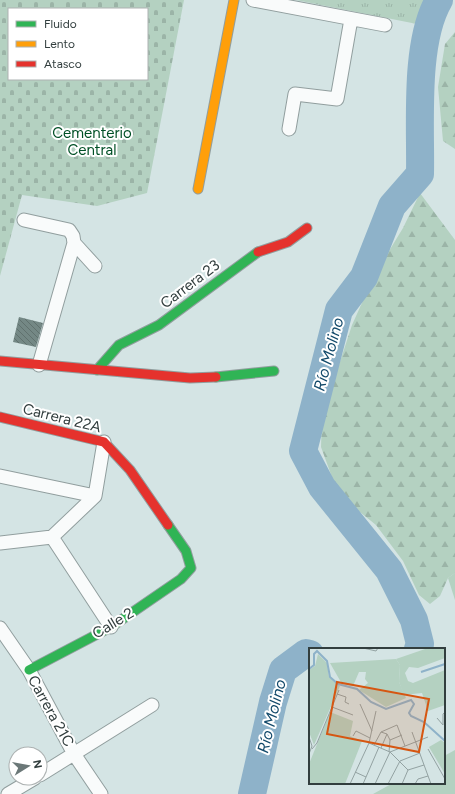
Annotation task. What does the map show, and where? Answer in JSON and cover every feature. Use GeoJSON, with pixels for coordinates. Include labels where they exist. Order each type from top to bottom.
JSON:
{"type":"FeatureCollection","features":[{"type":"Feature","properties":{"kind":"street"},"geometry":{"type":"LineString","coordinates":[[198,189],[234,0]]}},
{"type":"Feature","properties":{"kind":"street"},"geometry":{"type":"LineString","coordinates":[[253,0],[385,25]]}},
{"type":"Feature","properties":{"kind":"street"},"geometry":{"type":"LineString","coordinates":[[289,129],[295,94],[337,99],[351,19]]}},
{"type":"Feature","properties":{"kind":"street"},"geometry":{"type":"LineString","coordinates":[[24,220],[69,230],[73,236],[74,242],[39,364]]}},
{"type":"Feature","properties":{"kind":"street","name":"Carrera 23"},"geometry":{"type":"LineString","coordinates":[[97,370],[119,345],[159,325],[255,253],[288,242],[307,228]]}},
{"type":"Feature","properties":{"kind":"street"},"geometry":{"type":"LineString","coordinates":[[74,242],[95,266]]}},
{"type":"Feature","properties":{"kind":"street"},"geometry":{"type":"LineString","coordinates":[[0,361],[190,378],[224,377],[274,371]]}},
{"type":"Feature","properties":{"kind":"street","name":"Carrera 22A"},"geometry":{"type":"LineString","coordinates":[[0,417],[104,442],[130,470],[186,551],[191,568]]}},
{"type":"Feature","properties":{"kind":"street"},"geometry":{"type":"LineString","coordinates":[[0,543],[52,537],[95,496],[104,442]]}},
{"type":"Feature","properties":{"kind":"street"},"geometry":{"type":"LineString","coordinates":[[0,476],[95,496]]}},
{"type":"Feature","properties":{"kind":"street"},"geometry":{"type":"LineString","coordinates":[[52,537],[111,627]]}},
{"type":"Feature","properties":{"kind":"street","name":"Calle 2"},"geometry":{"type":"LineString","coordinates":[[29,670],[111,627],[181,579],[191,568]]}},
{"type":"Feature","properties":{"kind":"street","name":"Carrera 21C"},"geometry":{"type":"LineString","coordinates":[[0,628],[29,670],[74,754],[101,794]]}},
{"type":"Feature","properties":{"kind":"street"},"geometry":{"type":"LineString","coordinates":[[48,770],[152,705]]}},
{"type":"Feature","properties":{"kind":"street"},"geometry":{"type":"LineString","coordinates":[[8,794],[22,786]]}},
{"type":"Feature","properties":{"kind":"green space","name":"Cementerio Central"},"geometry":{"type":"Polygon","coordinates":[[[0,0],[184,0],[147,193],[97,206],[22,195],[0,276],[0,0]]]}},
{"type":"Feature","properties":{"kind":"green space"},"geometry":{"type":"Polygon","coordinates":[[[296,0],[431,0],[422,25],[296,0]]]}},
{"type":"Feature","properties":{"kind":"green space"},"geometry":{"type":"Polygon","coordinates":[[[455,32],[455,149],[443,141],[438,87],[445,44],[455,32]]]}},
{"type":"Feature","properties":{"kind":"green space"},"geometry":{"type":"Polygon","coordinates":[[[420,193],[455,240],[455,573],[448,578],[440,596],[430,604],[419,595],[403,561],[376,525],[350,504],[333,480],[321,447],[322,417],[352,325],[375,274],[403,228],[420,193]]]}},
{"type":"Feature","properties":{"kind":"green space"},"geometry":{"type":"Polygon","coordinates":[[[455,573],[455,600],[448,578],[455,573]]]}},
{"type":"Feature","properties":{"kind":"green space"},"geometry":{"type":"Polygon","coordinates":[[[455,750],[455,794],[373,794],[391,784],[445,784],[445,755],[455,750]]]}},
{"type":"Feature","properties":{"kind":"building"},"geometry":{"type":"Polygon","coordinates":[[[19,317],[43,323],[36,347],[13,342],[19,317]]]}},
{"type":"Feature","properties":{"kind":"waterway","name":"Río Molino"},"geometry":{"type":"LineString","coordinates":[[418,648],[420,644],[414,620],[389,570],[322,487],[303,451],[339,310],[364,277],[392,206],[420,174],[420,85],[422,61],[431,18],[439,0]]}},
{"type":"Feature","properties":{"kind":"waterway","name":"Río Molino"},"geometry":{"type":"LineString","coordinates":[[252,794],[273,702],[283,670],[306,653],[309,654]]}},
{"type":"Feature","properties":{"kind":"traffic: fast"},"geometry":{"type":"LineString","coordinates":[[97,370],[119,345],[159,325],[258,252]]}},
{"type":"Feature","properties":{"kind":"traffic: fast"},"geometry":{"type":"LineString","coordinates":[[216,377],[274,371]]}},
{"type":"Feature","properties":{"kind":"traffic: fast"},"geometry":{"type":"LineString","coordinates":[[29,670],[111,627],[181,579],[191,568],[186,551],[168,525]]}},
{"type":"Feature","properties":{"kind":"traffic: slow"},"geometry":{"type":"LineString","coordinates":[[198,189],[234,0]]}},
{"type":"Feature","properties":{"kind":"traffic: jam"},"geometry":{"type":"LineString","coordinates":[[258,252],[288,242],[307,228]]}},
{"type":"Feature","properties":{"kind":"traffic: jam"},"geometry":{"type":"LineString","coordinates":[[0,361],[190,378],[216,377]]}},
{"type":"Feature","properties":{"kind":"traffic: jam"},"geometry":{"type":"LineString","coordinates":[[0,417],[104,442],[130,470],[168,525]]}}]}
